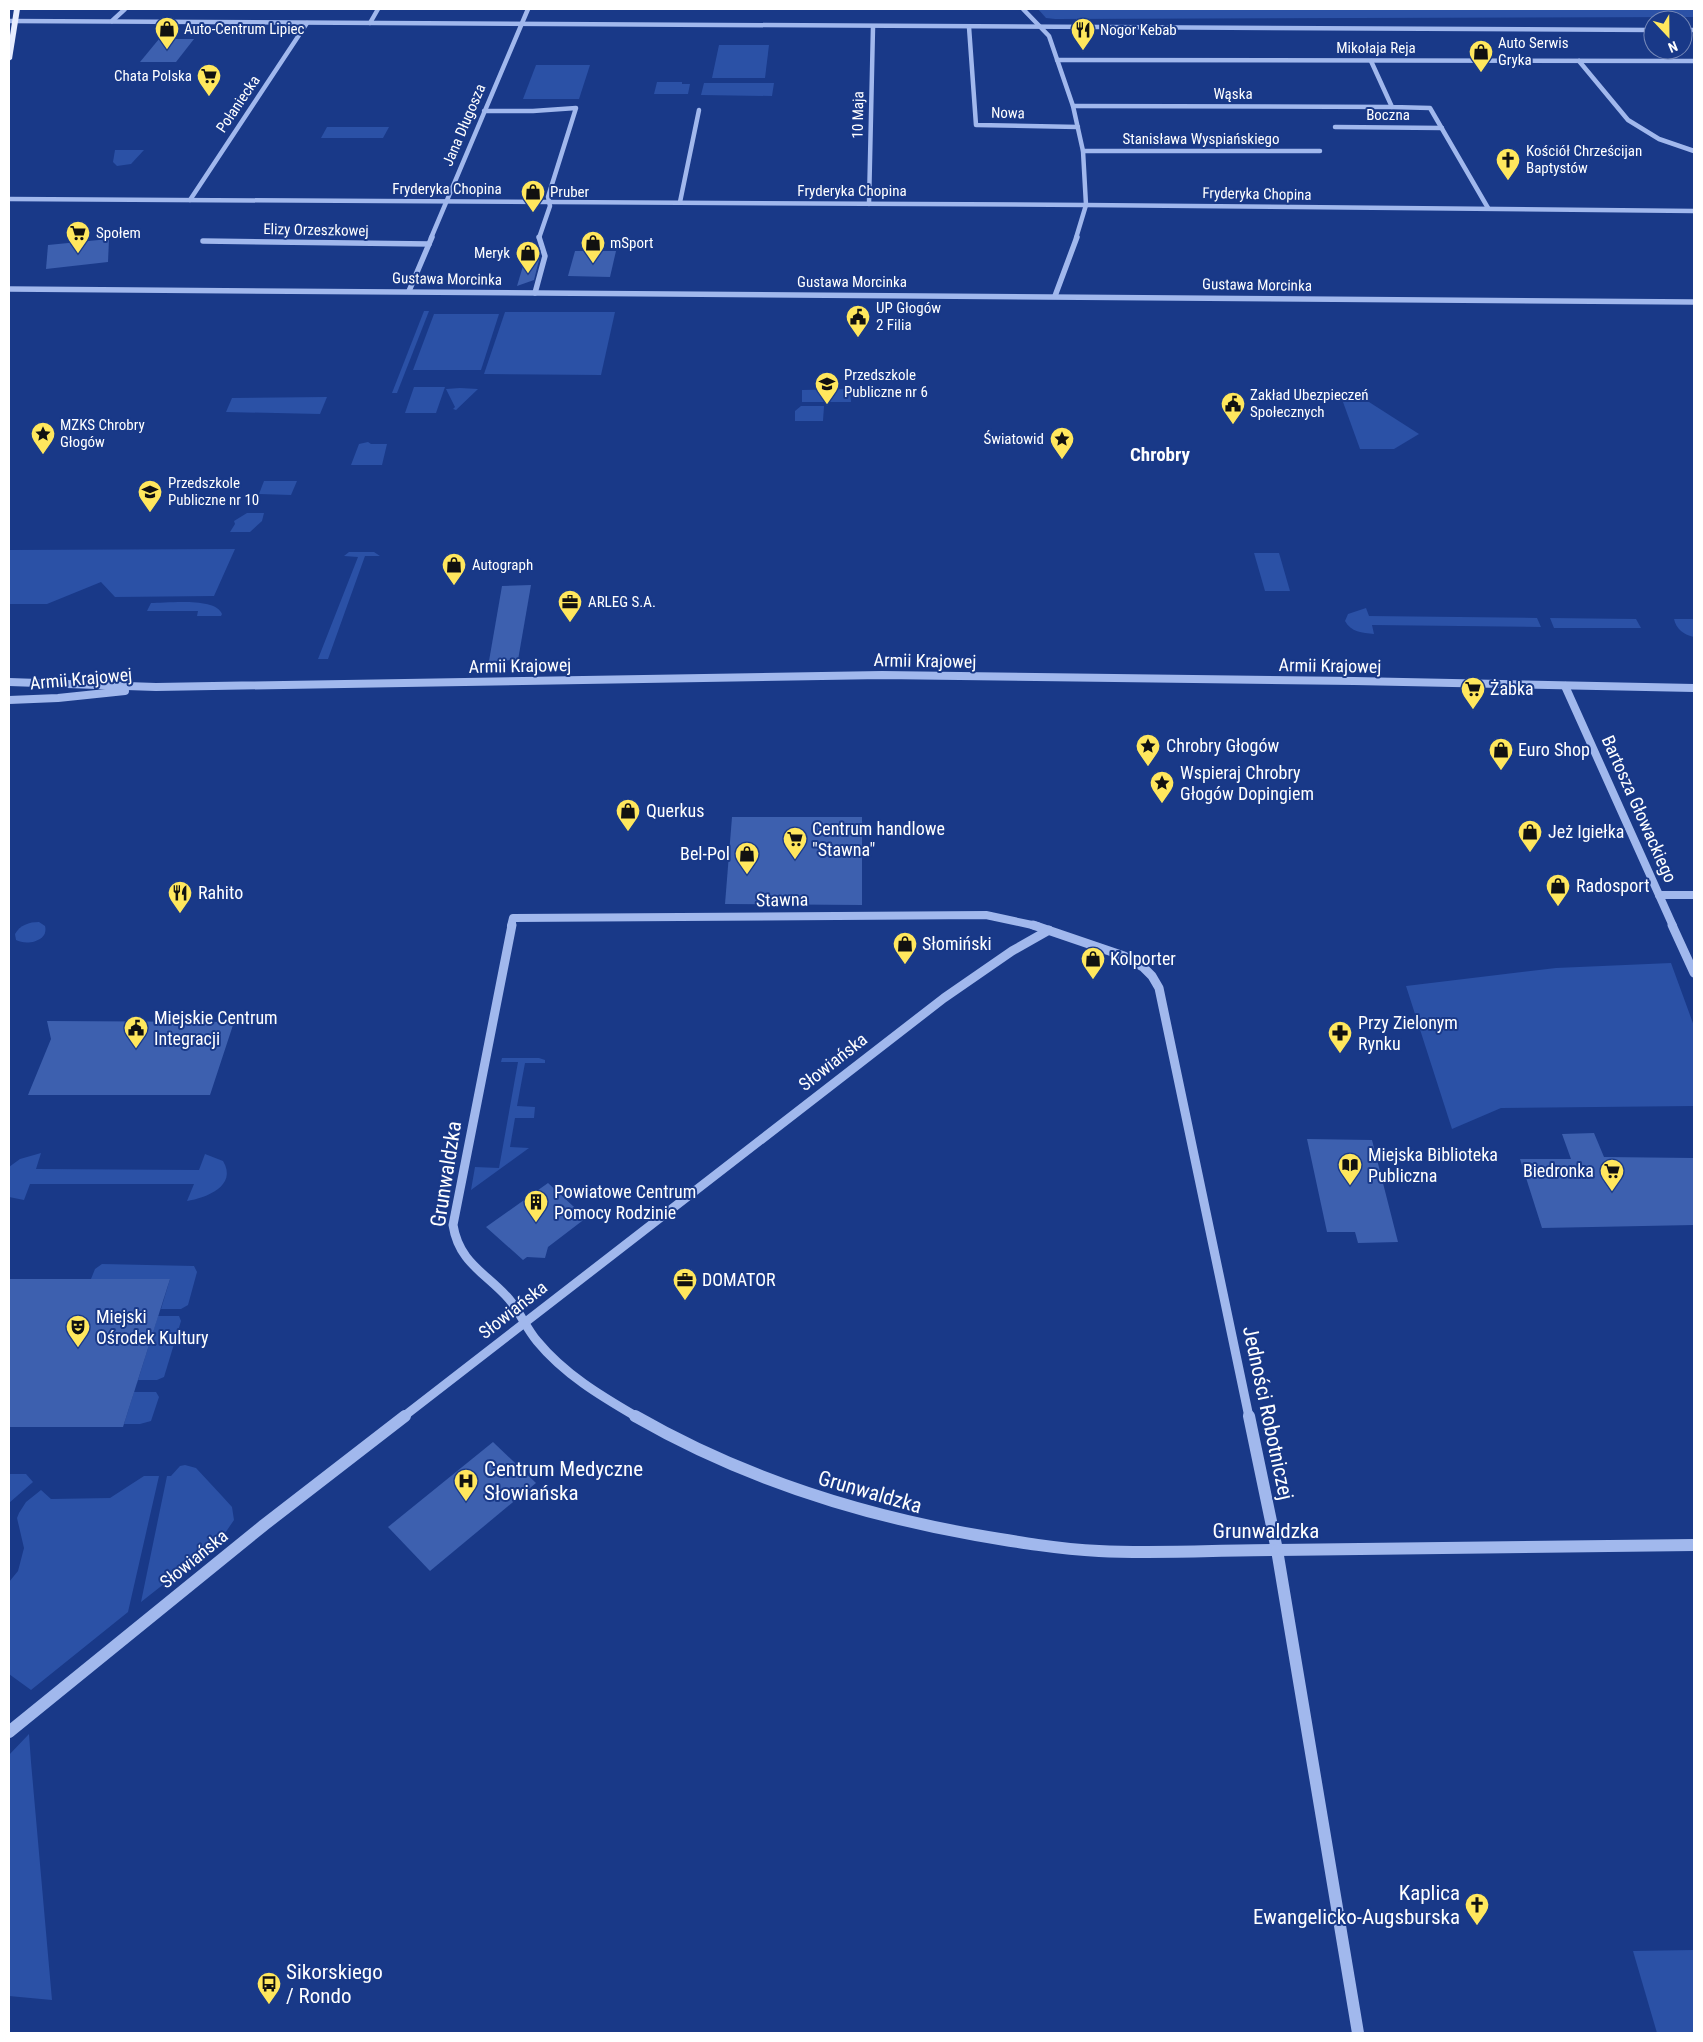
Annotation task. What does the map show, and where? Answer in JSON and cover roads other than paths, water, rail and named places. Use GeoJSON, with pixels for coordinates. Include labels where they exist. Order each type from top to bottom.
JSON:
{"type":"FeatureCollection","features":[{"type":"Feature","properties":{"kind":"main road"},"geometry":{"type":"LineString","coordinates":[[9,59],[12,21],[17,9]]}},
{"type":"Feature","properties":{"kind":"street"},"geometry":{"type":"LineString","coordinates":[[112,22],[124,9]]}},
{"type":"Feature","properties":{"kind":"street"},"geometry":{"type":"LineString","coordinates":[[370,23],[378,9]]}},
{"type":"Feature","properties":{"kind":"street","name":"Jana Długosza"},"geometry":{"type":"LineString","coordinates":[[409,291],[520,24],[528,9]]}},
{"type":"Feature","properties":{"kind":"street"},"geometry":{"type":"LineString","coordinates":[[1023,9],[1039,28],[1049,36],[1073,106],[1083,151],[1086,205],[1055,296]]}},
{"type":"Feature","properties":{"kind":"street"},"geometry":{"type":"LineString","coordinates":[[12,21],[1643,30]]}},
{"type":"Feature","properties":{"kind":"street","name":"Połaniecka"},"geometry":{"type":"LineString","coordinates":[[190,200],[307,23]]}},
{"type":"Feature","properties":{"kind":"street","name":"10 Maja"},"geometry":{"type":"LineString","coordinates":[[869,204],[873,27]]}},
{"type":"Feature","properties":{"kind":"street","name":"Nowa"},"geometry":{"type":"LineString","coordinates":[[969,27],[976,126],[1078,127]]}},
{"type":"Feature","properties":{"kind":"street","name":"Mikołaja Reja"},"geometry":{"type":"LineString","coordinates":[[1057,60],[1694,61]]}},
{"type":"Feature","properties":{"kind":"street"},"geometry":{"type":"LineString","coordinates":[[1370,61],[1392,107]]}},
{"type":"Feature","properties":{"kind":"street"},"geometry":{"type":"LineString","coordinates":[[1579,61],[1628,120],[1659,139],[1694,151]]}},
{"type":"Feature","properties":{"kind":"street","name":"Wąska"},"geometry":{"type":"LineString","coordinates":[[1073,106],[1430,108],[1442,128]]}},
{"type":"Feature","properties":{"kind":"street"},"geometry":{"type":"LineString","coordinates":[[484,111],[533,111],[576,108],[548,197],[550,206],[539,237],[545,256],[535,293]]}},
{"type":"Feature","properties":{"kind":"street"},"geometry":{"type":"LineString","coordinates":[[680,202],[699,110]]}},
{"type":"Feature","properties":{"kind":"street","name":"Boczna"},"geometry":{"type":"LineString","coordinates":[[1335,127],[1442,128]]}},
{"type":"Feature","properties":{"kind":"street"},"geometry":{"type":"LineString","coordinates":[[1442,128],[1488,208]]}},
{"type":"Feature","properties":{"kind":"street","name":"Stanisława Wyspiańskiego"},"geometry":{"type":"LineString","coordinates":[[1083,151],[1320,151]]}},
{"type":"Feature","properties":{"kind":"street","name":"Fryderyka Chopina"},"geometry":{"type":"LineString","coordinates":[[9,199],[1694,210]]}},
{"type":"Feature","properties":{"kind":"street","name":"Elizy Orzeszkowej"},"geometry":{"type":"LineString","coordinates":[[203,241],[429,244]]}},
{"type":"Feature","properties":{"kind":"street","name":"Gustawa Morcinka"},"geometry":{"type":"LineString","coordinates":[[9,289],[1694,302]]}},
{"type":"Feature","properties":{"kind":"street","name":"Armii Krajowej"},"geometry":{"type":"LineString","coordinates":[[9,682],[156,688],[817,675],[1354,681],[1694,688]]}},
{"type":"Feature","properties":{"kind":"street","name":"Bartosza Głowackiego"},"geometry":{"type":"LineString","coordinates":[[1564,686],[1694,973]]}},
{"type":"Feature","properties":{"kind":"street","name":"Armii Krajowej"},"geometry":{"type":"LineString","coordinates":[[9,700],[58,698],[156,688]]}},
{"type":"Feature","properties":{"kind":"street"},"geometry":{"type":"LineString","coordinates":[[1660,895],[1694,895]]}},
{"type":"Feature","properties":{"kind":"street","name":"Stawna"},"geometry":{"type":"LineString","coordinates":[[513,918],[962,914],[1011,919],[1049,930]]}},
{"type":"Feature","properties":{"kind":"street","name":"Grunwaldzka"},"geometry":{"type":"LineString","coordinates":[[513,918],[453,1225],[456,1245],[461,1253],[507,1297],[524,1324],[554,1360],[581,1381],[659,1429],[755,1476],[842,1506],[930,1528],[1024,1544],[1116,1552],[1694,1545]]}},
{"type":"Feature","properties":{"kind":"street","name":"Słowiańska"},"geometry":{"type":"LineString","coordinates":[[9,1732],[264,1525],[944,998],[1012,951],[1049,930]]}},
{"type":"Feature","properties":{"kind":"street","name":"Jedności Robotniczej"},"geometry":{"type":"LineString","coordinates":[[1049,930],[1124,956],[1143,967],[1152,976],[1159,988],[1277,1550],[1358,2033]]}},
{"type":"Feature","properties":{"kind":"place","name":"Auto-Centrum Lipiec"},"geometry":{"type":"Point","coordinates":[167,50]}},
{"type":"Feature","properties":{"kind":"place","name":"Nogor Kebab"},"geometry":{"type":"Point","coordinates":[1083,51]}},
{"type":"Feature","properties":{"kind":"place","name":"Auto Serwis Gryka"},"geometry":{"type":"Point","coordinates":[1481,73]}},
{"type":"Feature","properties":{"kind":"place","name":"Chata Polska"},"geometry":{"type":"Point","coordinates":[209,97]}},
{"type":"Feature","properties":{"kind":"place","name":"Kościół Chrześcijan Baptystów"},"geometry":{"type":"Point","coordinates":[1508,181]}},
{"type":"Feature","properties":{"kind":"place","name":"Pruber"},"geometry":{"type":"Point","coordinates":[533,213]}},
{"type":"Feature","properties":{"kind":"place","name":"Społem"},"geometry":{"type":"Point","coordinates":[78,254]}},
{"type":"Feature","properties":{"kind":"place","name":"mSport"},"geometry":{"type":"Point","coordinates":[593,264]}},
{"type":"Feature","properties":{"kind":"place","name":"Meryk"},"geometry":{"type":"Point","coordinates":[528,274]}},
{"type":"Feature","properties":{"kind":"place","name":"UP Głogów 2 Filia"},"geometry":{"type":"Point","coordinates":[858,338]}},
{"type":"Feature","properties":{"kind":"place","name":"Przedszkole Publiczne nr 6"},"geometry":{"type":"Point","coordinates":[827,405]}},
{"type":"Feature","properties":{"kind":"place","name":"Zakład Ubezpieczeń Społecznych"},"geometry":{"type":"Point","coordinates":[1233,425]}},
{"type":"Feature","properties":{"kind":"place","name":"MZKS Chrobry Głogów"},"geometry":{"type":"Point","coordinates":[43,455]}},
{"type":"Feature","properties":{"kind":"place","name":"Światowid"},"geometry":{"type":"Point","coordinates":[1062,460]}},
{"type":"Feature","properties":{"kind":"place","name":"Przedszkole Publiczne nr 10"},"geometry":{"type":"Point","coordinates":[150,513]}},
{"type":"Feature","properties":{"kind":"place","name":"Autograph"},"geometry":{"type":"Point","coordinates":[454,586]}},
{"type":"Feature","properties":{"kind":"place","name":"ARLEG S.A."},"geometry":{"type":"Point","coordinates":[570,623]}},
{"type":"Feature","properties":{"kind":"place","name":"Żabka"},"geometry":{"type":"Point","coordinates":[1473,710]}},
{"type":"Feature","properties":{"kind":"place","name":"Chrobry Głogów"},"geometry":{"type":"Point","coordinates":[1148,767]}},
{"type":"Feature","properties":{"kind":"place","name":"Euro Shop"},"geometry":{"type":"Point","coordinates":[1501,771]}},
{"type":"Feature","properties":{"kind":"place","name":"Wspieraj Chrobry Głogów Dopingiem"},"geometry":{"type":"Point","coordinates":[1162,804]}},
{"type":"Feature","properties":{"kind":"place","name":"Querkus"},"geometry":{"type":"Point","coordinates":[628,832]}},
{"type":"Feature","properties":{"kind":"place","name":"Jeż Igiełka"},"geometry":{"type":"Point","coordinates":[1530,853]}},
{"type":"Feature","properties":{"kind":"place","name":"Centrum handlowe \"Stawna\""},"geometry":{"type":"Point","coordinates":[795,860]}},
{"type":"Feature","properties":{"kind":"place","name":"Bel-Pol"},"geometry":{"type":"Point","coordinates":[747,875]}},
{"type":"Feature","properties":{"kind":"place","name":"Radosport"},"geometry":{"type":"Point","coordinates":[1558,907]}},
{"type":"Feature","properties":{"kind":"place","name":"Rahito"},"geometry":{"type":"Point","coordinates":[180,914]}},
{"type":"Feature","properties":{"kind":"place","name":"Słomiński"},"geometry":{"type":"Point","coordinates":[905,965]}},
{"type":"Feature","properties":{"kind":"place","name":"Kolporter"},"geometry":{"type":"Point","coordinates":[1093,980]}},
{"type":"Feature","properties":{"kind":"place","name":"Miejskie Centrum Integracji"},"geometry":{"type":"Point","coordinates":[136,1049]}},
{"type":"Feature","properties":{"kind":"place","name":"Przy Zielonym Rynku"},"geometry":{"type":"Point","coordinates":[1340,1054]}},
{"type":"Feature","properties":{"kind":"place","name":"Miejska Biblioteka Publiczna"},"geometry":{"type":"Point","coordinates":[1350,1186]}},
{"type":"Feature","properties":{"kind":"place","name":"Biedronka"},"geometry":{"type":"Point","coordinates":[1612,1192]}},
{"type":"Feature","properties":{"kind":"place","name":"Powiatowe Centrum Pomocy Rodzinie"},"geometry":{"type":"Point","coordinates":[536,1223]}},
{"type":"Feature","properties":{"kind":"place","name":"DOMATOR"},"geometry":{"type":"Point","coordinates":[685,1301]}},
{"type":"Feature","properties":{"kind":"place","name":"Miejski Ośrodek Kultury"},"geometry":{"type":"Point","coordinates":[78,1348]}},
{"type":"Feature","properties":{"kind":"place","name":"Centrum Medyczne Słowiańska"},"geometry":{"type":"Point","coordinates":[466,1502]}},
{"type":"Feature","properties":{"kind":"place","name":"Kaplica Ewangelicko-Augsburska"},"geometry":{"type":"Point","coordinates":[1477,1926]}},
{"type":"Feature","properties":{"kind":"place","name":"Sikorskiego / Rondo"},"geometry":{"type":"Point","coordinates":[269,2005]}},
{"type":"Feature","properties":{"kind":"district","name":"Chrobry"},"geometry":{"type":"Point","coordinates":[1160,454]}}]}
